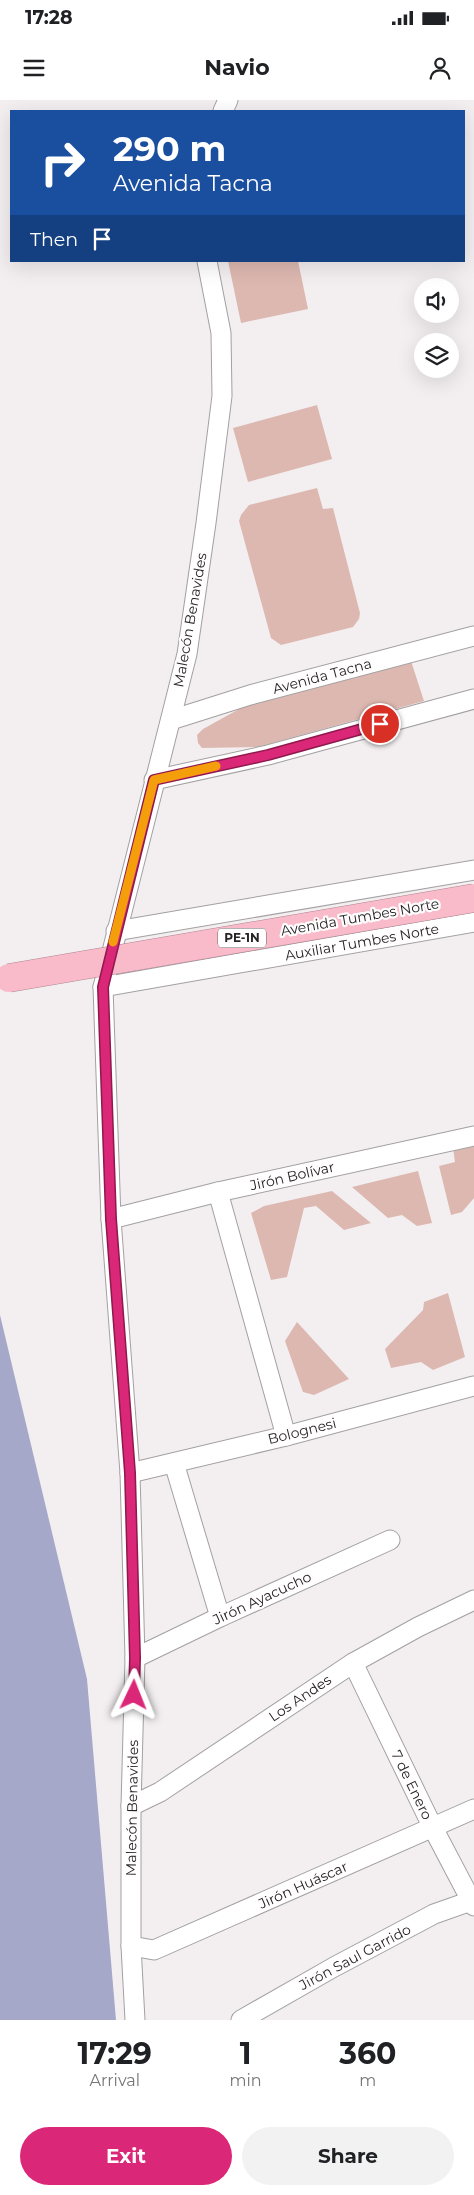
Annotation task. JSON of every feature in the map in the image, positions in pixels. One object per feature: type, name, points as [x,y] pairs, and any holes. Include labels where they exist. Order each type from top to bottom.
[{"type":"highway","name":"Avenida Tumbes Norte","points":[[9,978],[474,898]]},
{"type":"street","name":"Malecón Benavides","points":[[135,2020],[131,1946],[131,1806],[135,1658],[130,1473],[111,1219],[103,987],[187,654],[222,396],[221,333],[207,262]]},
{"type":"street","name":"Avenida Tacna","points":[[171,720],[250,695],[474,636]]},
{"type":"street","points":[[154,780],[268,755],[474,700]]},
{"type":"street","points":[[116,931],[474,870]]},
{"type":"street","name":"Auxiliar Tumbes Norte","points":[[103,987],[474,922]]},
{"type":"street","name":"Jirón Bolívar","points":[[111,1219],[218,1192],[474,1136]]},
{"type":"street","points":[[218,1192],[286,1436]]},
{"type":"street","name":"Bolognesi","points":[[130,1473],[286,1436],[474,1386]]},
{"type":"street","points":[[174,1463],[220,1617]]},
{"type":"street","name":"Jirón Ayacucho","points":[[135,1658],[220,1617],[390,1540]]},
{"type":"street","name":"Los Andes","points":[[131,1806],[160,1792],[353,1663],[418,1627],[474,1600]]},
{"type":"street","name":"7 de Enero","points":[[353,1663],[433,1828],[473,1902]]},
{"type":"street","name":"Jirón Huáscar","points":[[131,1946],[154,1950],[474,1809]]},
{"type":"street","name":"Jirón Saul Garrido","points":[[242,2020],[334,1966],[434,1914],[473,1902]]},
{"type":"shaded area","points":[[228,262],[298,262],[308,309],[241,323]]},
{"type":"shaded area","points":[[317,405],[332,459],[248,482],[233,428]]},
{"type":"shaded area","points":[[317,488],[323,509],[333,508],[360,613],[359,619],[353,627],[281,645],[271,638],[239,521],[249,505]]},
{"type":"shaded area","points":[[411,661],[424,701],[258,747],[202,748],[198,743],[197,735],[203,729],[250,703]]},
{"type":"shaded area","points":[[474,1143],[474,1198],[462,1212],[451,1215],[439,1166],[455,1162],[453,1148]]},
{"type":"shaded area","points":[[418,1171],[432,1223],[417,1226],[402,1215],[388,1218],[352,1187]]},
{"type":"shaded area","points":[[332,1191],[371,1223],[344,1230],[316,1206],[304,1208],[287,1277],[271,1280],[251,1213],[264,1206]]},
{"type":"shaded area","points":[[448,1293],[465,1357],[433,1370],[421,1362],[391,1368],[385,1349],[423,1310],[424,1302]]},
{"type":"shaded area","points":[[297,1322],[349,1379],[314,1395],[303,1392],[285,1341]]},
{"type":"water","points":[[0,1315],[87,1679],[116,2020],[0,2020]]},
{"type":"slow traffic","points":[[113,942],[154,780],[216,766]]},
{"type":"route","points":[[134,1695],[135,1658],[130,1473],[111,1219],[103,987],[154,780],[268,755],[380,724]]}]
